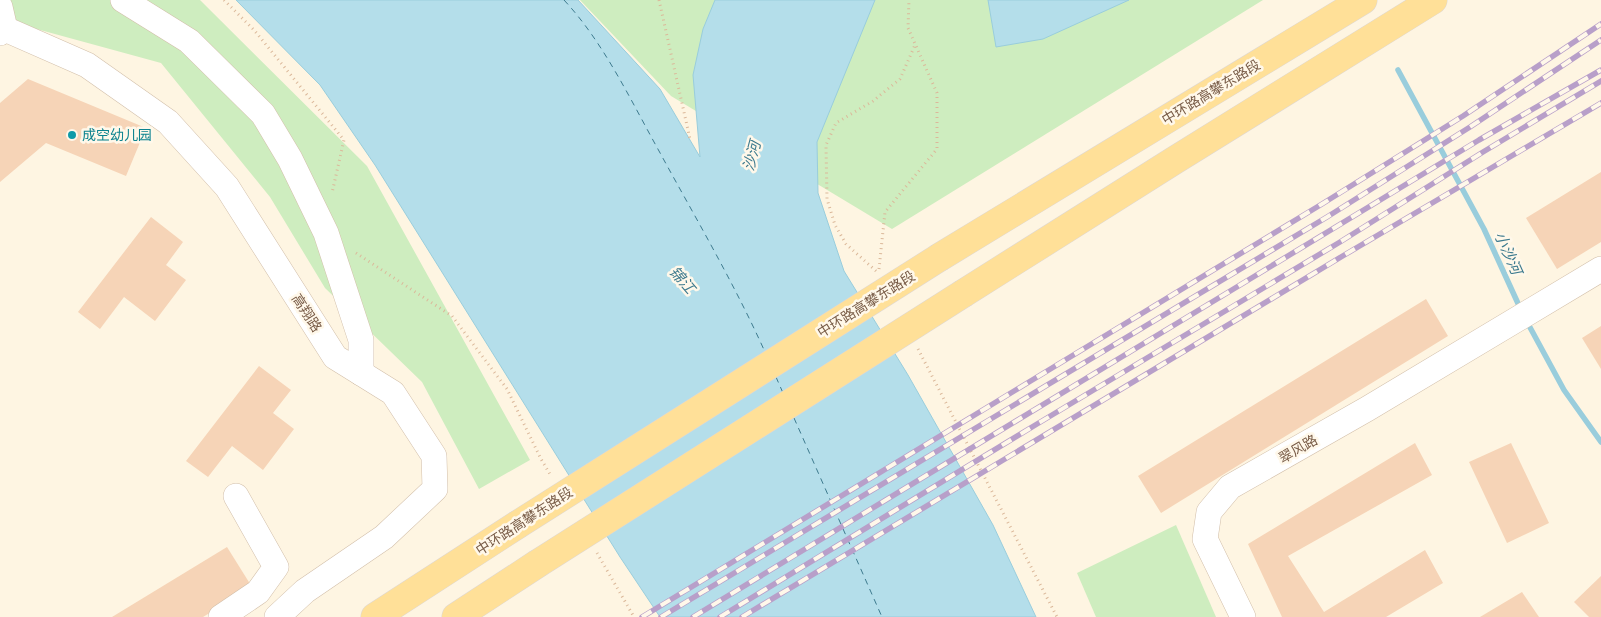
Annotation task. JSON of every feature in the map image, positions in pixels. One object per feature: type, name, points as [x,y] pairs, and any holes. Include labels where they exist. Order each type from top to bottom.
[{"type":"main road","name":"中环路高攀东路段","points":[[375,617],[940,257],[1363,0]]},
{"type":"main road","points":[[456,617],[964,293],[1433,0]]},
{"type":"street","points":[[123,0],[189,40],[263,114],[290,159],[326,233],[361,340],[361,373]]},
{"type":"street","name":"高翔路","points":[[2,23],[87,65],[168,122],[227,187],[335,357],[393,393],[434,456],[435,489],[384,537],[305,591],[277,617]]},
{"type":"street","name":"翠风路","points":[[1243,617],[1205,539],[1210,512],[1230,487],[1367,409],[1601,269]]},
{"type":"street","points":[[221,617],[258,592],[276,567],[236,496]]},
{"type":"path","points":[[224,0],[254,30],[344,140],[331,196]]},
{"type":"path","points":[[660,0],[690,140]]},
{"type":"path","points":[[878,273],[846,244],[835,225],[827,199],[826,145],[836,123],[873,101],[900,79],[916,45]]},
{"type":"path","points":[[326,233],[452,316],[507,390],[541,459],[556,484]]},
{"type":"path","points":[[595,550],[634,617]]},
{"type":"green space","points":[[0,0],[200,0],[367,166],[530,460],[479,489],[422,382],[325,288],[270,197],[161,63],[0,19]]},
{"type":"green space","points":[[580,0],[1263,0],[892,229],[671,96]]},
{"type":"green space","points":[[1176,525],[1216,617],[1096,617],[1077,573]]},
{"type":"water","points":[[236,0],[578,0],[660,89],[700,157],[693,75],[703,29],[715,0],[875,0],[817,142],[818,193],[844,271],[908,375],[993,525],[1036,617],[660,617],[620,557],[375,165],[320,85]]},
{"type":"water","points":[[988,0],[1129,0],[1043,39],[996,47]]},
{"type":"building","name":"成空幼儿园","points":[[28,79],[146,128],[126,176],[46,143],[0,182],[0,103]]},
{"type":"building","points":[[1601,172],[1601,242],[1557,269],[1526,218]]},
{"type":"building","points":[[151,217],[183,242],[166,265],[186,280],[155,321],[124,297],[100,329],[78,312]]},
{"type":"building","points":[[1426,299],[1448,336],[1161,513],[1138,476]]},
{"type":"building","points":[[1601,326],[1601,369],[1582,338]]},
{"type":"building","points":[[259,366],[291,390],[273,413],[294,429],[263,470],[232,446],[208,477],[186,461]]},
{"type":"building","points":[[1415,443],[1432,475],[1288,556],[1324,612],[1425,550],[1443,583],[1386,617],[1282,617],[1248,544]]},
{"type":"building","points":[[1511,443],[1549,523],[1507,543],[1469,462]]},
{"type":"building","points":[[227,547],[252,587],[203,617],[112,617]]},
{"type":"building","points":[[1601,576],[1601,617],[1589,617],[1574,602]]},
{"type":"building","points":[[1522,592],[1539,617],[1480,617]]},
{"type":"waterway","name":"小沙河","points":[[1398,70],[1484,229],[1521,310]]},
{"type":"waterway","name":"小沙河","points":[[1526,320],[1564,390],[1601,442]]},
{"type":"ferry route","points":[[564,0],[592,34],[616,72],[727,275],[765,352]]},
{"type":"ferry route","points":[[776,377],[783,393]]},
{"type":"ferry route","points":[[794,418],[882,617]]},
{"type":"railway","points":[[642,617],[1322,204],[1463,116],[1601,24]]},
{"type":"railway","points":[[661,617],[1327,217],[1470,127],[1601,40]]},
{"type":"railway","points":[[693,617],[1479,140],[1601,70]]},
{"type":"railway","points":[[720,617],[1340,242],[1483,152],[1601,81]]},
{"type":"railway","points":[[742,617],[1601,103]]},
{"type":"place","name":"成空幼儿园","points":[[72,135]]},
{"type":"water label","name":"沙河","points":[[752,156]]},
{"type":"water label","name":"锦江","points":[[682,280]]}]
